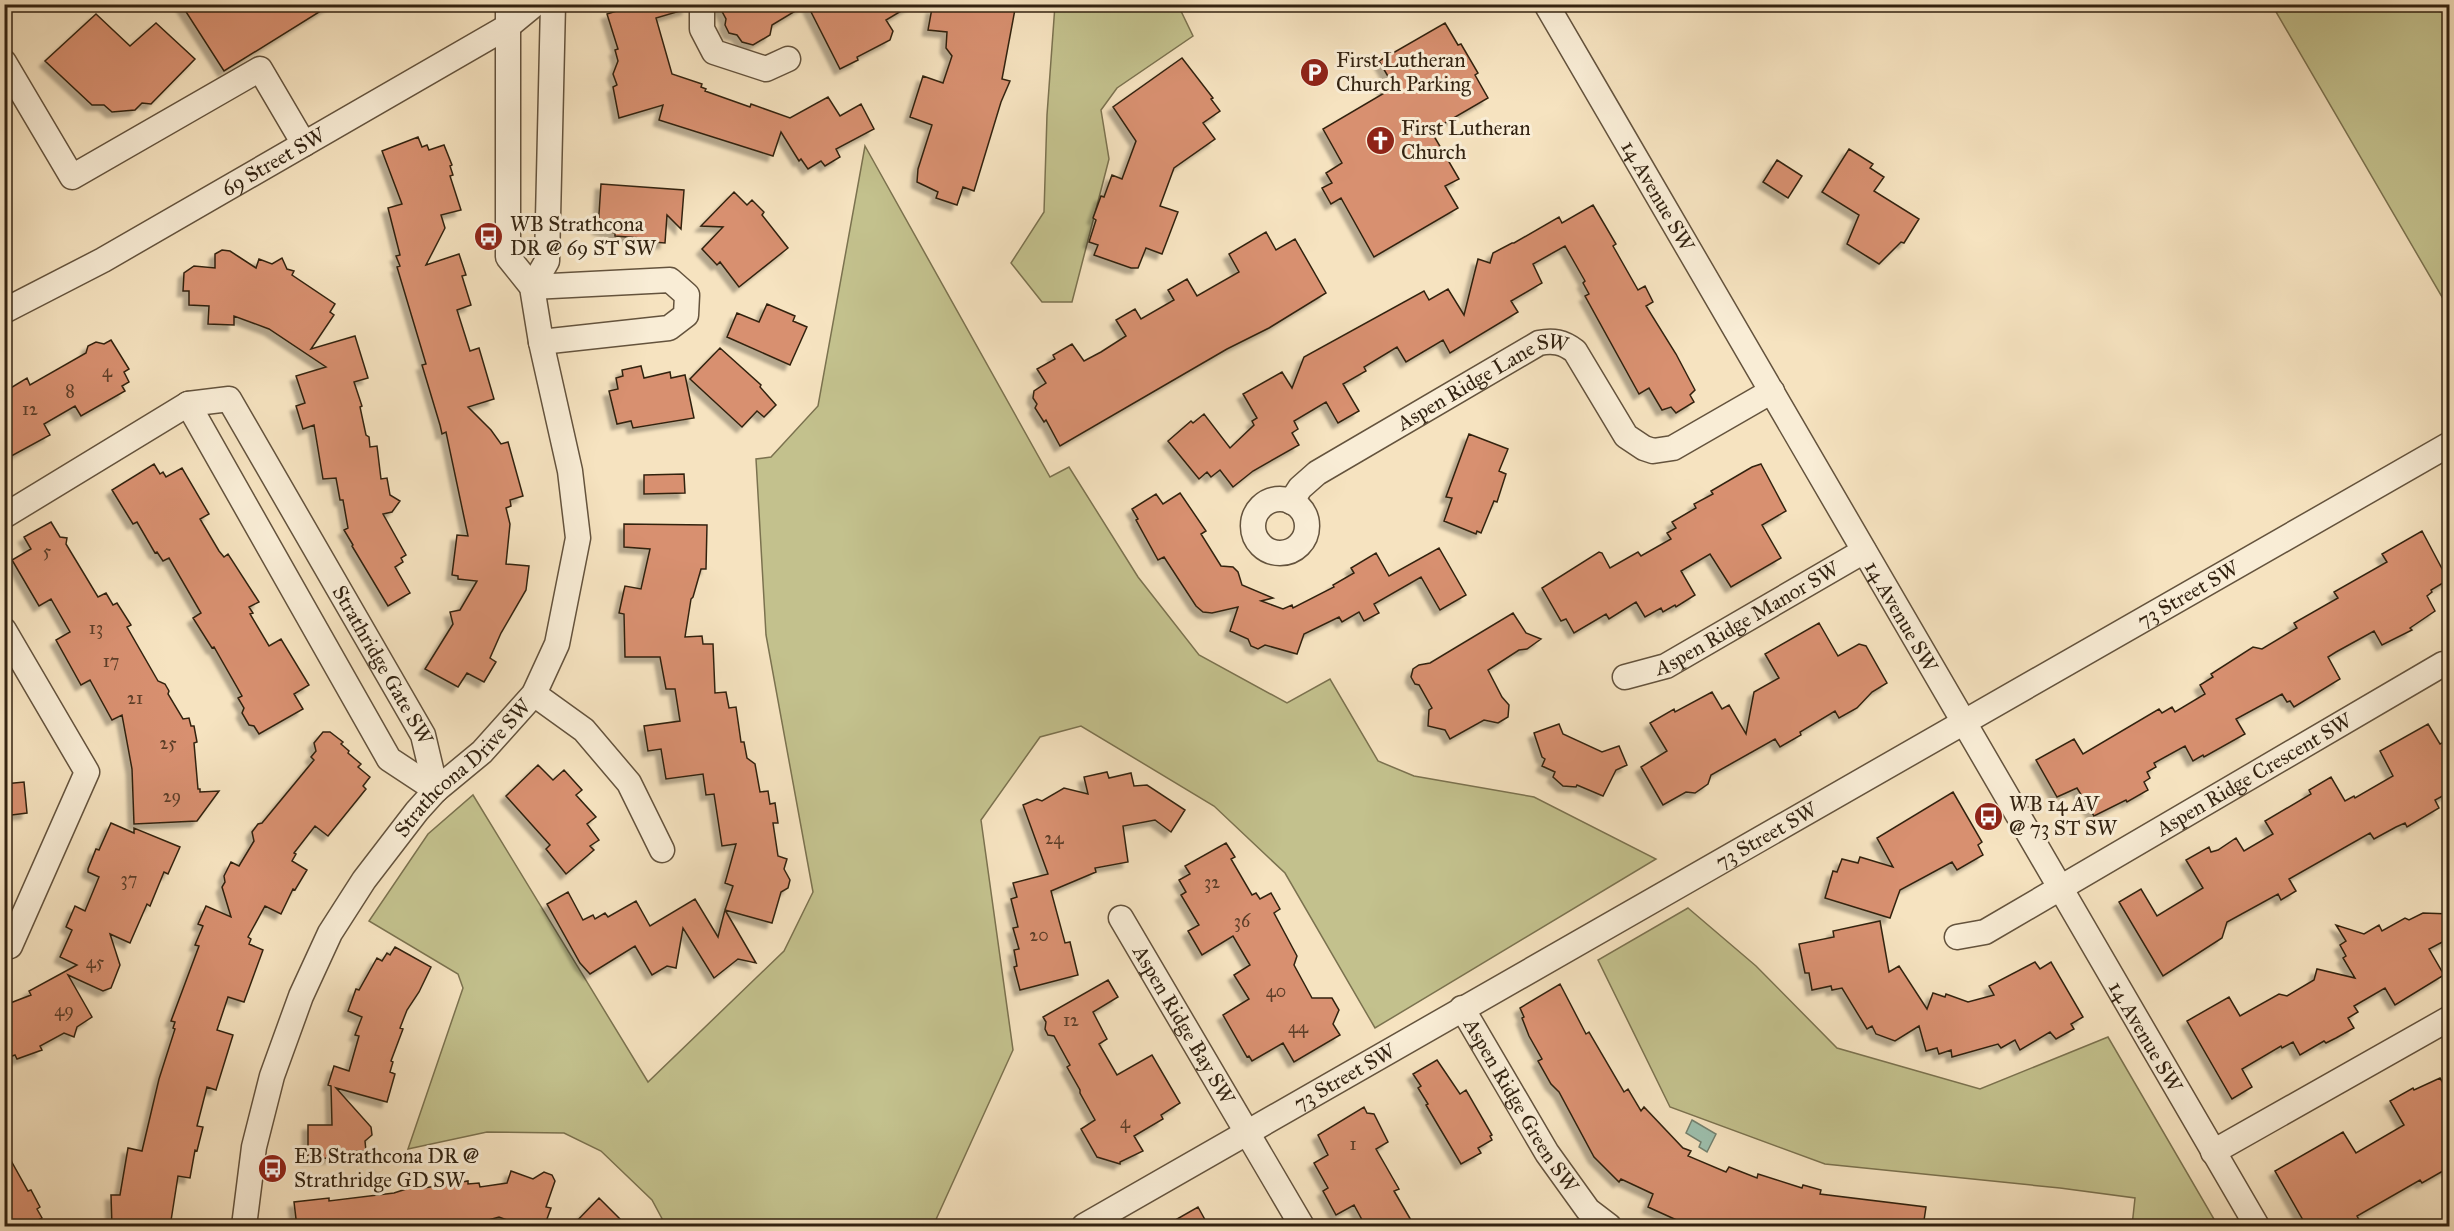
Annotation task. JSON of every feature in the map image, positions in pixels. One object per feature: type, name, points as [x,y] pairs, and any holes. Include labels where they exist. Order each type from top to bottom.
[{"type":"street","name":"69 Street SW","points":[[4,311],[103,260],[304,144],[508,16],[535,4]]},
{"type":"street","points":[[532,287],[547,261],[553,4]]},
{"type":"street","points":[[702,4],[702,29],[714,52],[766,69],[788,59]]},
{"type":"street","name":"14 Avenue SW","points":[[1546,4],[1772,391],[1961,723],[2257,1227]]},
{"type":"street","name":"Strathcona Drive SW","points":[[244,1227],[254,1147],[272,1076],[301,996],[330,933],[364,880],[417,811],[436,790],[482,752],[534,694],[557,644],[578,538],[570,471],[541,342],[532,287],[508,257],[508,16]]},
{"type":"street","points":[[4,62],[72,177],[260,69],[304,144]]},
{"type":"street","points":[[532,287],[670,280],[687,296],[686,315],[669,328],[541,342]]},
{"type":"street","name":"Aspen Ridge Lane SW","points":[[1292,502],[1300,488],[1317,473],[1539,343],[1556,341],[1575,351],[1582,359],[1626,436],[1653,451],[1672,448],[1772,391]]},
{"type":"street","name":"Strathridge Gate SW","points":[[229,399],[423,735],[436,790],[389,759],[188,404],[229,399]]},
{"type":"street","points":[[4,516],[188,404]]},
{"type":"street","name":"73 Street SW","points":[[1083,1227],[2450,444]]},
{"type":"street","name":"Aspen Ridge Manor SW","points":[[1625,677],[1666,666],[1864,551]]},
{"type":"street","points":[[4,630],[87,772],[10,946],[4,948]]},
{"type":"street","name":"Aspen Ridge Crescent SW","points":[[1957,936],[1985,932],[2443,664],[2450,665]]},
{"type":"street","points":[[534,694],[584,730],[629,783],[662,850]]},
{"type":"street","name":"Aspen Ridge Bay SW","points":[[1121,918],[1302,1227]]},
{"type":"street","name":"Aspen Ridge Green SW","points":[[1462,1008],[1547,1153],[1588,1210],[1609,1227]]},
{"type":"street","points":[[2213,1152],[2450,1018]]},
{"type":"shaded area","points":[[2393,4],[2449,13],[2449,309],[2272,5]]},
{"type":"shaded area","points":[[1055,5],[1178,5],[1193,36],[1117,88],[1101,110],[1109,159],[1072,302],[1042,302],[1011,263],[1044,212],[1047,115]]},
{"type":"shaded area","points":[[865,146],[1050,477],[1069,467],[1138,577],[1199,655],[1287,703],[1330,679],[1378,761],[1414,776],[1534,797],[1656,859],[1375,1028],[1285,873],[1214,806],[1081,726],[1040,737],[981,820],[1013,1050],[933,1226],[666,1226],[652,1200],[601,1151],[564,1133],[487,1132],[408,1149],[463,988],[458,974],[369,921],[428,834],[473,795],[648,1082],[784,951],[813,892],[766,635],[756,459],[771,457],[818,406]]},
{"type":"shaded area","points":[[1688,908],[1756,966],[1837,1048],[1980,1089],[2108,1037],[2218,1226],[2132,1226],[2135,1198],[1825,1164],[1670,1107],[1598,960]]},
{"type":"shaded area","points":[[1692,1120],[1716,1134],[1707,1152],[1699,1147],[1701,1142],[1686,1133]]},
{"type":"building","points":[[181,4],[332,4],[224,71]]},
{"type":"building","points":[[639,4],[687,4],[687,9],[656,18],[672,74],[702,84],[701,87],[706,89],[705,91],[790,118],[828,97],[840,116],[861,104],[874,129],[836,149],[840,157],[825,166],[821,161],[808,169],[801,159],[799,161],[781,132],[773,156],[659,120],[663,105],[619,118],[613,87],[617,85],[613,74],[618,61],[615,50],[618,49],[607,14]]},
{"type":"building","points":[[718,4],[807,4],[772,25],[770,35],[753,45],[742,42],[737,35],[729,33],[725,25],[726,19]]},
{"type":"building","points":[[807,4],[913,4],[886,20],[893,31],[890,40],[857,57],[858,60],[840,69]]},
{"type":"building","points":[[956,4],[1016,4],[1002,79],[1010,81],[1001,102],[974,191],[963,187],[957,205],[936,198],[938,192],[917,182],[918,169],[932,125],[910,117],[923,76],[943,83],[952,56],[946,48],[947,32],[928,30],[932,8],[955,11]]},
{"type":"building","points":[[96,14],[130,46],[156,23],[195,59],[151,104],[142,103],[135,110],[112,112],[104,105],[92,105],[45,61]]},
{"type":"building","name":"First Lutheran Church","points":[[1445,23],[1478,73],[1475,75],[1488,98],[1431,131],[1459,179],[1445,186],[1458,208],[1374,257],[1341,198],[1331,204],[1322,188],[1332,183],[1326,173],[1342,163],[1323,129],[1386,92],[1380,83],[1389,78],[1379,61]]},
{"type":"building","points":[[1182,58],[1213,98],[1211,99],[1220,111],[1203,123],[1215,139],[1174,168],[1160,206],[1178,212],[1162,254],[1146,248],[1138,268],[1131,268],[1094,255],[1098,245],[1089,242],[1096,220],[1093,218],[1101,196],[1104,197],[1112,175],[1122,179],[1136,141],[1113,107]]},
{"type":"building","points":[[418,137],[422,147],[427,145],[429,150],[444,145],[452,165],[450,166],[453,175],[450,176],[461,210],[441,215],[445,228],[426,265],[459,254],[466,275],[462,276],[471,305],[457,310],[470,351],[479,348],[494,399],[468,407],[491,430],[501,444],[508,442],[523,496],[510,500],[511,506],[506,508],[510,524],[506,564],[529,566],[526,590],[501,633],[490,658],[496,662],[484,682],[467,673],[458,687],[425,669],[453,624],[450,612],[460,610],[477,581],[458,579],[458,576],[452,575],[457,535],[468,536],[446,432],[442,434],[422,365],[426,364],[397,267],[400,266],[396,256],[400,255],[388,208],[402,204],[382,151]]},
{"type":"building","points":[[1849,149],[1873,164],[1870,168],[1884,177],[1874,191],[1919,219],[1904,243],[1901,242],[1879,264],[1847,244],[1859,215],[1822,192]]},
{"type":"building","points":[[1777,160],[1802,176],[1788,198],[1763,182]]},
{"type":"building","points":[[601,184],[684,190],[681,229],[667,215],[665,243],[615,236],[615,233],[598,229]]},
{"type":"building","points":[[734,192],[747,205],[752,200],[764,212],[762,215],[788,248],[739,287],[720,262],[717,265],[702,249],[723,227],[701,226]]},
{"type":"building","points":[[1593,205],[1616,244],[1613,246],[1638,290],[1645,286],[1653,302],[1646,306],[1695,390],[1690,395],[1694,402],[1676,413],[1671,407],[1662,410],[1649,388],[1639,394],[1585,296],[1589,294],[1583,283],[1585,281],[1565,246],[1533,264],[1542,283],[1511,301],[1518,312],[1450,353],[1443,340],[1406,362],[1397,347],[1364,367],[1366,371],[1343,384],[1359,411],[1338,423],[1326,402],[1294,421],[1298,429],[1292,433],[1299,445],[1253,471],[1233,487],[1220,470],[1211,477],[1207,472],[1199,479],[1168,441],[1191,421],[1193,423],[1204,414],[1230,448],[1254,425],[1252,421],[1257,418],[1243,394],[1282,372],[1292,388],[1304,357],[1424,291],[1429,300],[1448,289],[1464,315],[1478,259],[1490,263],[1493,253],[1559,217],[1562,223]]},
{"type":"building","points":[[1266,232],[1276,250],[1295,239],[1326,293],[1269,328],[1227,349],[1060,446],[1046,420],[1044,422],[1035,408],[1037,404],[1033,398],[1034,391],[1046,383],[1037,369],[1055,359],[1053,355],[1072,344],[1084,361],[1101,352],[1126,336],[1116,320],[1135,309],[1141,319],[1174,300],[1168,290],[1187,279],[1197,296],[1239,272],[1229,254]]},
{"type":"building","points":[[222,250],[230,251],[256,268],[259,259],[272,264],[282,258],[287,269],[294,271],[292,275],[335,304],[330,312],[334,315],[311,349],[355,336],[368,378],[354,382],[362,406],[360,407],[366,435],[369,437],[370,447],[377,446],[381,479],[387,478],[390,495],[400,501],[392,512],[383,514],[406,555],[401,558],[403,562],[395,567],[410,593],[388,606],[344,530],[348,528],[336,478],[323,479],[314,425],[303,429],[296,406],[305,403],[296,376],[326,367],[269,329],[234,316],[234,325],[208,324],[209,306],[189,305],[189,291],[183,291],[184,273],[194,266],[215,268],[215,254]]},
{"type":"building","points":[[767,304],[795,316],[793,321],[807,327],[790,365],[727,337],[737,313],[759,322]]},
{"type":"building","points":[[111,340],[129,369],[124,372],[129,382],[122,386],[125,391],[81,416],[75,406],[44,424],[50,435],[4,460],[4,392],[27,378],[30,385],[86,353],[88,346],[96,342],[104,344]]},
{"type":"building","points":[[720,348],[761,385],[760,387],[776,405],[764,417],[757,411],[742,427],[690,379]]},
{"type":"building","points":[[641,366],[644,378],[670,372],[671,378],[685,375],[694,418],[633,428],[631,421],[617,424],[609,391],[618,389],[616,378],[623,376],[622,370]]},
{"type":"building","points":[[1469,434],[1508,449],[1499,471],[1506,474],[1497,502],[1494,501],[1481,533],[1477,531],[1476,534],[1444,521],[1452,498],[1446,497]]},
{"type":"building","points":[[154,464],[160,474],[163,472],[166,477],[182,468],[209,514],[200,519],[219,551],[224,557],[228,554],[259,602],[249,607],[253,613],[250,614],[269,646],[281,639],[309,685],[294,694],[303,709],[259,734],[254,726],[249,725],[242,713],[244,708],[238,698],[242,696],[214,647],[212,648],[193,618],[201,613],[169,558],[163,561],[157,552],[155,553],[137,522],[133,524],[112,490]]},
{"type":"building","points":[[1761,464],[1786,511],[1762,525],[1781,558],[1731,587],[1710,554],[1681,571],[1695,595],[1676,607],[1675,605],[1663,612],[1661,608],[1645,617],[1636,602],[1609,619],[1606,614],[1574,633],[1566,619],[1561,621],[1542,588],[1599,552],[1602,553],[1610,568],[1638,552],[1641,556],[1671,539],[1667,533],[1676,528],[1672,522],[1696,508],[1694,504],[1713,494],[1711,491]]},
{"type":"building","points":[[684,474],[685,493],[644,494],[644,475]]},
{"type":"building","points":[[1180,493],[1206,531],[1201,534],[1221,566],[1233,567],[1238,572],[1242,585],[1273,598],[1261,601],[1283,609],[1292,605],[1293,608],[1334,587],[1333,585],[1354,573],[1351,568],[1376,553],[1389,576],[1439,548],[1466,595],[1440,610],[1421,577],[1374,604],[1379,613],[1364,621],[1359,612],[1342,622],[1339,617],[1304,634],[1297,654],[1265,645],[1258,649],[1251,646],[1248,639],[1230,631],[1238,607],[1212,613],[1203,612],[1196,606],[1164,557],[1158,560],[1136,520],[1138,519],[1132,509],[1156,494],[1163,504]]},
{"type":"building","points":[[51,522],[60,537],[67,538],[66,544],[98,597],[106,593],[113,605],[117,603],[131,625],[127,627],[158,681],[165,684],[169,691],[168,694],[183,719],[189,718],[191,726],[194,726],[197,742],[194,743],[198,789],[200,792],[219,791],[197,821],[134,824],[132,769],[122,715],[112,720],[90,680],[81,685],[56,640],[70,632],[51,599],[39,606],[12,560],[31,549],[24,537]]},
{"type":"building","points":[[624,524],[707,525],[706,569],[701,569],[691,599],[685,637],[702,636],[703,644],[713,644],[715,693],[726,692],[729,708],[736,707],[741,742],[744,742],[747,758],[755,764],[760,792],[768,791],[770,804],[775,803],[778,823],[773,823],[778,856],[787,859],[784,869],[790,880],[788,888],[781,892],[772,923],[725,910],[733,886],[725,883],[736,844],[722,846],[714,794],[706,795],[703,774],[666,779],[661,749],[648,751],[644,726],[680,721],[675,689],[666,689],[660,657],[625,657],[624,614],[619,613],[624,590],[625,586],[641,589],[650,549],[624,547]]},
{"type":"building","points":[[2422,531],[2448,580],[2431,590],[2432,592],[2427,596],[2435,611],[2410,628],[2412,630],[2382,645],[2374,631],[2336,652],[2328,657],[2340,679],[2294,707],[2282,694],[2236,719],[2245,734],[2204,757],[2203,755],[2193,761],[2185,746],[2154,763],[2156,767],[2147,772],[2150,778],[2144,782],[2148,790],[2127,802],[2126,800],[2094,816],[2077,788],[2057,797],[2036,760],[2074,739],[2083,754],[2159,709],[2162,713],[2172,707],[2175,712],[2205,694],[2200,685],[2213,677],[2211,674],[2253,647],[2262,649],[2297,628],[2294,623],[2338,598],[2334,592],[2387,562],[2382,554]]},
{"type":"building","points":[[1513,613],[1526,633],[1541,639],[1488,670],[1502,697],[1509,705],[1508,717],[1498,723],[1484,720],[1450,739],[1445,730],[1428,726],[1429,710],[1432,708],[1419,685],[1415,684],[1411,677],[1413,669],[1430,663]]},
{"type":"building","points":[[1819,623],[1838,656],[1859,644],[1866,646],[1887,683],[1872,692],[1857,708],[1839,718],[1835,711],[1780,747],[1775,739],[1711,775],[1708,784],[1695,793],[1686,792],[1663,805],[1641,767],[1667,751],[1650,723],[1712,692],[1722,709],[1729,705],[1746,734],[1754,692],[1779,678],[1765,654]]},
{"type":"building","points":[[1559,724],[1563,734],[1602,752],[1619,746],[1627,765],[1616,770],[1603,796],[1577,785],[1576,787],[1563,786],[1553,777],[1555,772],[1542,766],[1545,759],[1542,757],[1534,733]]},
{"type":"building","points":[[2428,724],[2440,744],[2450,739],[2450,792],[2435,800],[2439,808],[2407,827],[2405,823],[2374,839],[2370,833],[2289,879],[2296,891],[2281,900],[2278,894],[2227,922],[2222,938],[2163,976],[2119,902],[2141,889],[2157,916],[2203,888],[2186,860],[2209,847],[2211,852],[2218,850],[2236,838],[2244,851],[2273,834],[2265,821],[2311,794],[2309,790],[2331,777],[2345,801],[2354,796],[2355,798],[2393,776],[2380,751]]},
{"type":"building","points":[[323,732],[330,732],[343,742],[341,744],[349,751],[348,753],[361,764],[358,767],[370,777],[363,786],[366,789],[328,836],[315,826],[294,853],[296,854],[292,861],[307,870],[295,890],[293,889],[281,914],[265,906],[248,937],[251,939],[249,944],[263,950],[244,1002],[228,997],[217,1030],[233,1035],[216,1090],[207,1087],[197,1126],[203,1127],[197,1151],[195,1150],[190,1178],[178,1176],[170,1227],[112,1227],[111,1195],[120,1195],[128,1148],[142,1151],[159,1079],[175,1029],[173,1028],[175,1022],[171,1021],[199,946],[195,945],[203,926],[198,924],[206,906],[231,917],[222,887],[225,882],[224,876],[231,862],[239,866],[254,841],[252,832],[314,760],[311,757],[316,751],[314,743]]},
{"type":"building","points":[[538,765],[553,780],[564,770],[582,790],[576,795],[596,817],[587,824],[599,840],[590,846],[594,850],[566,874],[546,849],[550,845],[506,796]]},
{"type":"building","points":[[1107,772],[1109,778],[1131,773],[1134,786],[1147,785],[1185,810],[1171,832],[1155,820],[1123,826],[1128,862],[1095,868],[1096,872],[1051,891],[1065,943],[1070,942],[1078,975],[1020,990],[1014,967],[1017,966],[1014,950],[1019,949],[1013,928],[1018,927],[1011,899],[1017,897],[1013,883],[1048,874],[1023,805],[1037,799],[1042,801],[1064,788],[1088,794],[1084,777]]},
{"type":"building","points":[[24,782],[27,813],[4,816],[4,784]]},
{"type":"building","points":[[1953,792],[1982,842],[1978,845],[1983,855],[1957,870],[1952,862],[1900,890],[1890,918],[1825,898],[1833,871],[1837,872],[1842,859],[1858,863],[1860,857],[1893,867],[1877,838]]},
{"type":"building","points":[[111,823],[134,833],[134,828],[180,847],[168,874],[164,872],[150,906],[147,904],[130,943],[110,934],[120,965],[111,988],[103,991],[68,975],[92,1017],[77,1027],[74,1037],[64,1033],[40,1046],[42,1050],[17,1059],[15,1055],[4,1059],[4,1024],[11,1022],[5,1005],[31,995],[29,991],[77,965],[60,957],[72,930],[66,927],[75,906],[85,911],[99,877],[88,872],[88,869]]},
{"type":"building","points":[[1226,843],[1235,857],[1231,859],[1252,895],[1256,893],[1260,899],[1271,893],[1280,909],[1274,913],[1297,956],[1294,965],[1312,998],[1332,998],[1339,1010],[1333,1024],[1340,1035],[1294,1062],[1283,1043],[1252,1061],[1249,1056],[1247,1057],[1223,1015],[1249,999],[1234,975],[1250,965],[1233,936],[1202,955],[1188,931],[1199,925],[1181,895],[1186,892],[1179,880],[1190,874],[1185,866]]},
{"type":"building","points":[[568,892],[583,920],[593,915],[595,919],[605,913],[608,917],[636,901],[650,926],[695,899],[718,937],[725,910],[756,963],[738,959],[714,978],[683,928],[676,968],[667,966],[652,975],[635,946],[590,974],[580,963],[547,904]]},
{"type":"building","points":[[2423,913],[2450,914],[2450,938],[2429,949],[2444,975],[2395,1005],[2385,988],[2354,1006],[2358,1012],[2348,1018],[2354,1028],[2300,1055],[2293,1042],[2282,1048],[2281,1046],[2242,1069],[2252,1087],[2232,1099],[2187,1021],[2229,997],[2240,1016],[2279,994],[2287,996],[2314,980],[2317,969],[2355,978],[2343,958],[2346,956],[2340,945],[2346,941],[2336,925],[2364,934],[2379,925],[2382,931],[2405,918],[2409,920]]},
{"type":"building","points":[[1880,921],[1889,972],[1899,966],[1927,1009],[1933,993],[1945,997],[1946,994],[1968,1002],[1994,995],[1989,986],[2035,962],[2040,969],[2051,962],[2083,1017],[2071,1024],[2074,1029],[2056,1039],[2050,1032],[2020,1050],[2015,1040],[2001,1048],[1998,1044],[1952,1057],[1951,1050],[1939,1054],[1937,1048],[1926,1051],[1919,1026],[1895,1041],[1876,1034],[1872,1026],[1867,1029],[1842,988],[1832,990],[1831,986],[1812,990],[1809,973],[1805,973],[1799,944],[1834,937],[1833,931]]},
{"type":"building","points":[[395,947],[431,967],[407,1010],[400,1028],[403,1029],[391,1061],[393,1062],[390,1072],[395,1074],[387,1102],[336,1088],[371,1127],[372,1135],[365,1141],[366,1151],[332,1152],[331,1158],[308,1159],[308,1125],[332,1125],[331,1086],[328,1085],[334,1066],[349,1071],[359,1036],[355,1035],[362,1017],[348,1011],[356,989],[359,990],[377,958],[382,961]]},
{"type":"building","points":[[1108,980],[1118,997],[1093,1012],[1107,1039],[1099,1044],[1117,1075],[1152,1055],[1180,1103],[1161,1115],[1163,1119],[1134,1136],[1143,1151],[1120,1164],[1097,1157],[1081,1129],[1095,1120],[1067,1067],[1070,1065],[1054,1036],[1048,1035],[1043,1017]]},
{"type":"building","points":[[1560,984],[1586,1034],[1589,1032],[1624,1092],[1628,1089],[1641,1111],[1644,1107],[1683,1148],[1691,1151],[1688,1156],[1726,1172],[1729,1167],[1757,1178],[1758,1174],[1802,1188],[1803,1185],[1821,1190],[1820,1194],[1926,1207],[1923,1227],[1692,1227],[1648,1207],[1653,1194],[1621,1179],[1619,1182],[1594,1157],[1559,1092],[1551,1084],[1538,1061],[1542,1059],[1529,1036],[1520,1008]]},
{"type":"building","points":[[1437,1060],[1460,1094],[1466,1090],[1492,1135],[1490,1136],[1492,1140],[1478,1148],[1481,1153],[1461,1164],[1426,1105],[1428,1104],[1418,1088],[1421,1086],[1413,1074]]},
{"type":"building","points":[[2440,1078],[2450,1095],[2450,1167],[2422,1183],[2420,1180],[2357,1216],[2363,1227],[2307,1227],[2275,1171],[2343,1132],[2356,1153],[2404,1125],[2390,1101],[2413,1088],[2414,1090]]},
{"type":"building","points":[[1364,1107],[1367,1113],[1374,1114],[1388,1142],[1376,1149],[1399,1189],[1394,1191],[1415,1227],[1366,1227],[1354,1205],[1336,1215],[1323,1191],[1328,1188],[1314,1163],[1328,1155],[1318,1135]]},
{"type":"building","points":[[4,1148],[28,1191],[31,1190],[40,1207],[37,1209],[42,1218],[26,1227],[4,1227]]},
{"type":"building","points":[[511,1171],[533,1179],[544,1172],[552,1175],[555,1181],[546,1207],[551,1208],[544,1227],[526,1227],[499,1217],[463,1227],[297,1227],[294,1202],[329,1198],[329,1201],[394,1193],[406,1189],[413,1179],[424,1188],[468,1181],[468,1184],[479,1183],[480,1187],[507,1183]]},
{"type":"building","points":[[599,1198],[628,1227],[571,1227]]},
{"type":"building","points":[[1198,1207],[1209,1227],[1163,1227]]},
{"type":"place","name":"First Lutheran Church Parking","points":[[1315,72]]},
{"type":"place","name":"First Lutheran Church","points":[[1380,140]]},
{"type":"place","name":"WB Strathcona DR @ 69 ST SW","points":[[489,236]]},
{"type":"place","name":"WB 14 AV @ 73 ST SW","points":[[1988,816]]},
{"type":"place","name":"EB Strathcona DR @ Strathridge GD SW","points":[[273,1168]]}]
